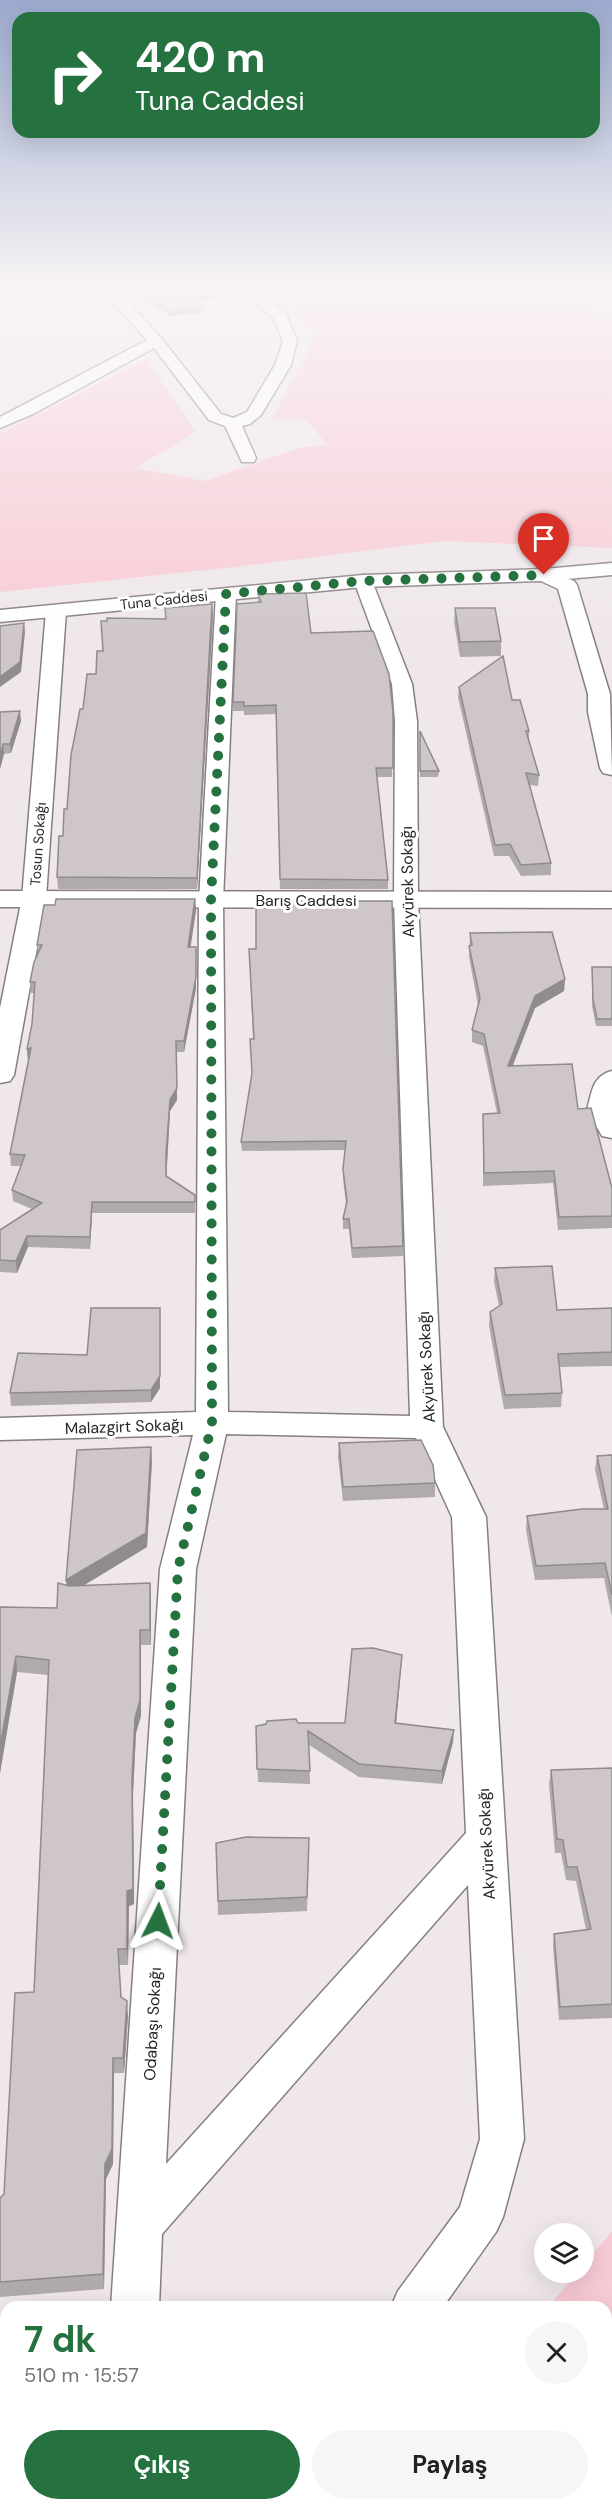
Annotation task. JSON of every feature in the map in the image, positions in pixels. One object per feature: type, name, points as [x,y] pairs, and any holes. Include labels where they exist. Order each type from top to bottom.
[{"type":"street","points":[[0,423],[41,403]]},
{"type":"street","points":[[204,403],[215,417],[232,423],[244,421],[253,415],[260,403]]},
{"type":"street","points":[[232,423],[248,458]]},
{"type":"street","points":[[544,575],[612,569]]},
{"type":"street","points":[[544,575],[567,585],[606,712],[612,768]]},
{"type":"street","name":"Tuna Caddesi","points":[[0,616],[363,581],[544,575]]},
{"type":"street","name":"Akyürek Sokağı","points":[[363,581],[402,684],[406,721],[406,900],[427,1427],[470,1517],[502,2139],[480,2217],[419,2301]]},
{"type":"street","name":"Odabaşı Sokağı","points":[[135,2301],[178,1569],[212,1423],[211,900],[226,594]]},
{"type":"street","name":"Tosun Sokağı","points":[[0,1075],[34,898],[56,611]]},
{"type":"street","name":"Barış Caddesi","points":[[0,899],[612,900]]},
{"type":"street","points":[[612,1079],[608,1082],[601,1110],[612,1130]]},
{"type":"street","name":"Malazgirt Sokağı","points":[[0,1429],[212,1423],[427,1427]]},
{"type":"street","points":[[140,2226],[486,1838]]},
{"type":"shaded area","points":[[60,403],[177,403],[196,432],[135,468],[204,481],[299,448],[327,445],[306,419],[272,419],[280,403],[612,403],[612,548],[444,541],[234,567],[0,592],[0,434]]},
{"type":"shaded area","points":[[612,2231],[612,2301],[553,2301],[568,2283],[594,2283],[594,2253]]},
{"type":"building","points":[[306,593],[311,633],[373,631],[389,674],[393,712],[393,768],[376,768],[388,880],[280,879],[276,705],[244,706],[244,702],[233,702],[237,604],[261,602],[258,594]]},
{"type":"building","points":[[212,604],[197,878],[57,877],[59,836],[63,836],[71,755],[80,709],[83,709],[87,674],[96,674],[97,651],[103,651],[101,621],[107,621],[107,618],[166,619],[165,608]]},
{"type":"building","points":[[455,608],[495,608],[501,641],[460,642]]},
{"type":"building","points":[[24,623],[20,662],[0,677],[0,626]]},
{"type":"building","points":[[503,656],[512,700],[520,700],[529,731],[526,731],[539,775],[526,773],[551,863],[521,865],[510,844],[495,845],[459,687]]},
{"type":"building","points":[[20,711],[10,744],[3,744],[0,756],[0,712]]},
{"type":"building","points":[[420,731],[439,771],[420,771]]},
{"type":"building","points":[[56,899],[195,899],[188,947],[196,947],[196,977],[184,1041],[176,1041],[177,1088],[170,1100],[166,1176],[195,1195],[195,1202],[92,1202],[90,1237],[27,1236],[16,1261],[0,1260],[0,1230],[42,1203],[12,1190],[25,1155],[10,1154],[31,1048],[27,1049],[32,1024],[35,982],[30,982],[34,962],[42,945],[37,945],[44,905],[55,905]]},
{"type":"building","points":[[281,901],[392,901],[403,1246],[352,1248],[349,1219],[343,1219],[347,1201],[343,1169],[346,1141],[241,1142],[252,1073],[250,1039],[254,1039],[249,949],[256,949],[256,908],[281,908]]},
{"type":"building","points":[[552,932],[565,979],[535,996],[508,1066],[572,1064],[578,1109],[591,1108],[612,1188],[612,1216],[559,1217],[554,1171],[484,1173],[483,1114],[500,1113],[484,1034],[472,1030],[480,998],[469,946],[472,945],[470,933]]},
{"type":"building","points":[[592,967],[612,967],[612,1019],[597,1019],[593,999]]},
{"type":"building","points":[[552,1266],[557,1310],[612,1308],[612,1352],[558,1354],[562,1393],[505,1395],[490,1312],[502,1304],[495,1268]]},
{"type":"building","points":[[91,1308],[160,1308],[160,1376],[151,1390],[10,1393],[18,1353],[87,1355]]},
{"type":"building","points":[[421,1440],[433,1465],[435,1483],[343,1487],[339,1443]]},
{"type":"building","points":[[151,1447],[146,1533],[66,1580],[77,1450]]},
{"type":"building","points":[[612,1455],[612,1595],[605,1563],[536,1566],[527,1516],[582,1509],[608,1509],[597,1456]]},
{"type":"building","points":[[58,1583],[69,1586],[150,1583],[150,1630],[140,1630],[140,1700],[135,1718],[132,1779],[133,1889],[127,1891],[127,1949],[118,1949],[121,1997],[127,2001],[123,2058],[113,2058],[112,2149],[105,2164],[103,2274],[0,2282],[0,2198],[4,2194],[15,1993],[34,1992],[49,1660],[16,1656],[0,1747],[0,1607],[57,1608]]},
{"type":"building","points":[[373,1648],[402,1655],[395,1723],[454,1730],[442,1771],[359,1764],[308,1731],[310,1771],[257,1769],[256,1726],[266,1724],[267,1721],[296,1719],[298,1723],[345,1723],[352,1649]]},
{"type":"building","points":[[612,1768],[612,2004],[560,2007],[554,1934],[591,1929],[577,1867],[567,1867],[563,1840],[557,1839],[551,1770]]},
{"type":"building","points":[[246,1837],[309,1838],[307,1897],[218,1901],[216,1843]]},
{"type":"route","points":[[158,1921],[178,1569],[212,1423],[211,900],[221,657],[226,594],[363,581],[544,575]]}]
